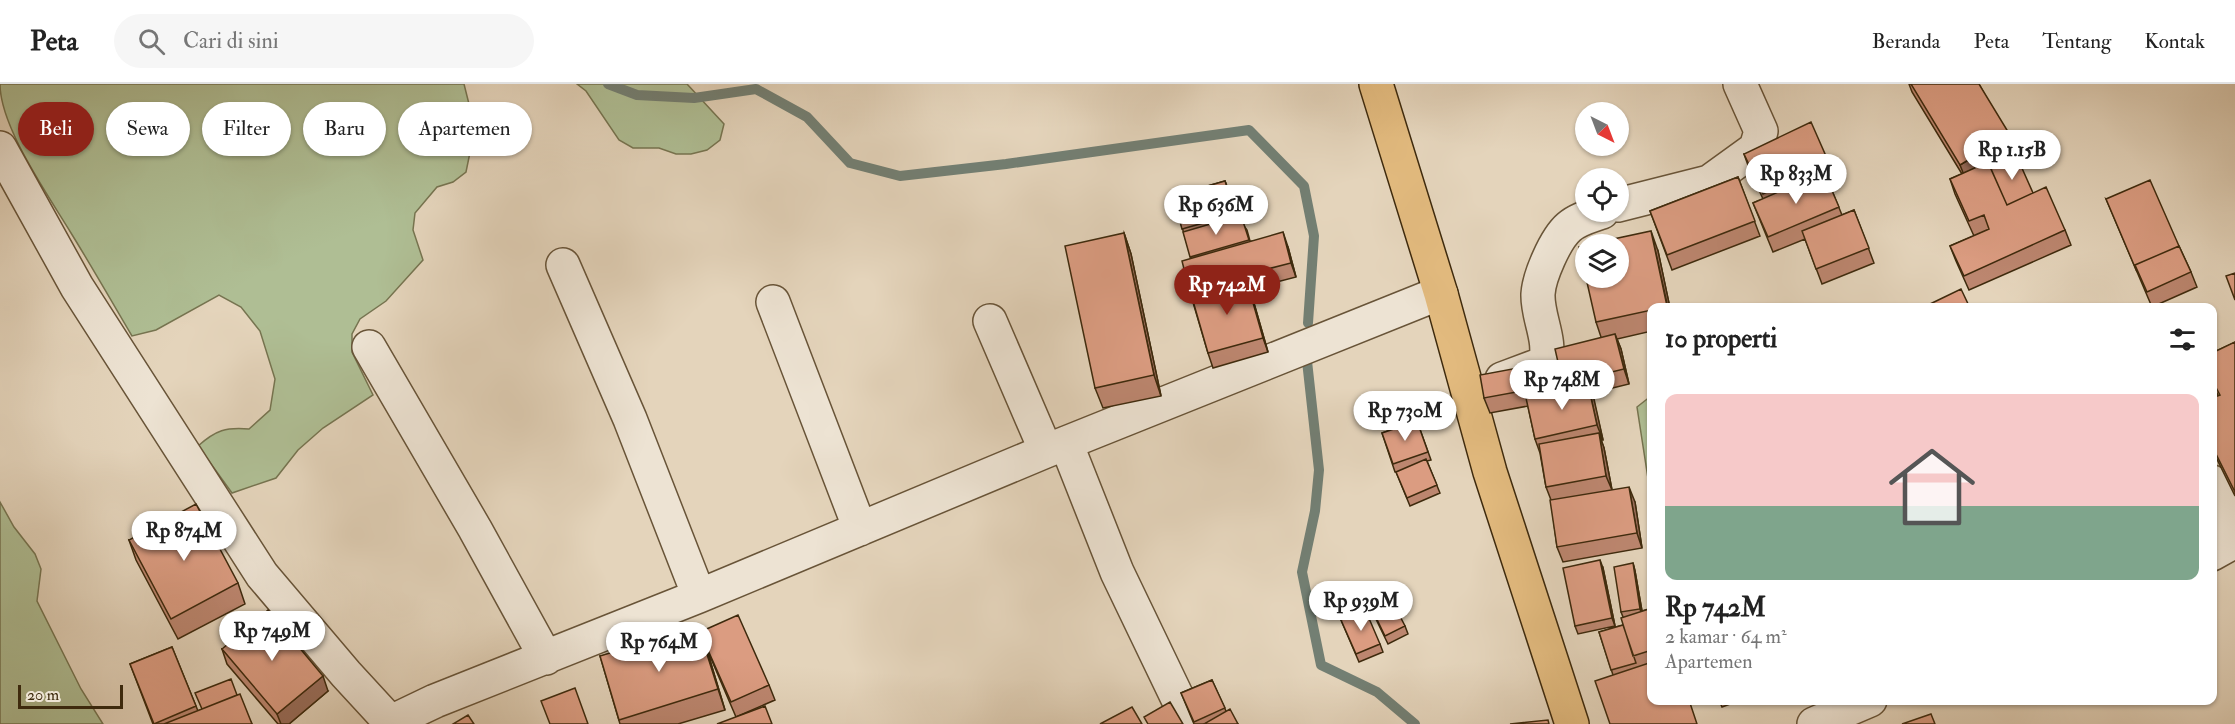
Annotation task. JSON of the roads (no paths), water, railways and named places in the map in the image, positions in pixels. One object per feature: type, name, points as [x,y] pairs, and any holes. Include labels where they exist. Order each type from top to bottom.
[{"type":"main road","points":[[1376,84],[1441,294],[1494,482],[1572,724]]},
{"type":"street","points":[[1629,202],[1709,182],[1756,148],[1761,131],[1740,84]]},
{"type":"street","points":[[0,148],[11,194],[77,286],[262,575],[390,723],[435,701],[699,596],[1056,447],[1441,294]]},
{"type":"street","points":[[1469,390],[1545,363],[1548,353],[1538,294],[1548,262],[1562,235],[1569,227],[1580,222]]},
{"type":"street","points":[[563,265],[630,419],[699,596]]},
{"type":"street","points":[[773,302],[860,529]]},
{"type":"street","points":[[990,321],[1056,447],[1190,724]]},
{"type":"street","points":[[369,347],[475,529],[546,658]]},
{"type":"street","points":[[2217,494],[2235,537]]},
{"type":"street","points":[[2217,551],[2235,542]]},
{"type":"street","points":[[1814,724],[1858,705]]},
{"type":"waterway","points":[[608,84],[637,95],[694,98],[756,89],[807,117],[850,163],[900,176],[1006,164],[1249,130],[1304,186],[1314,236],[1308,323]]},
{"type":"waterway","points":[[1306,352],[1319,470],[1315,511],[1302,572],[1321,665],[1377,692],[1415,724]]}]
